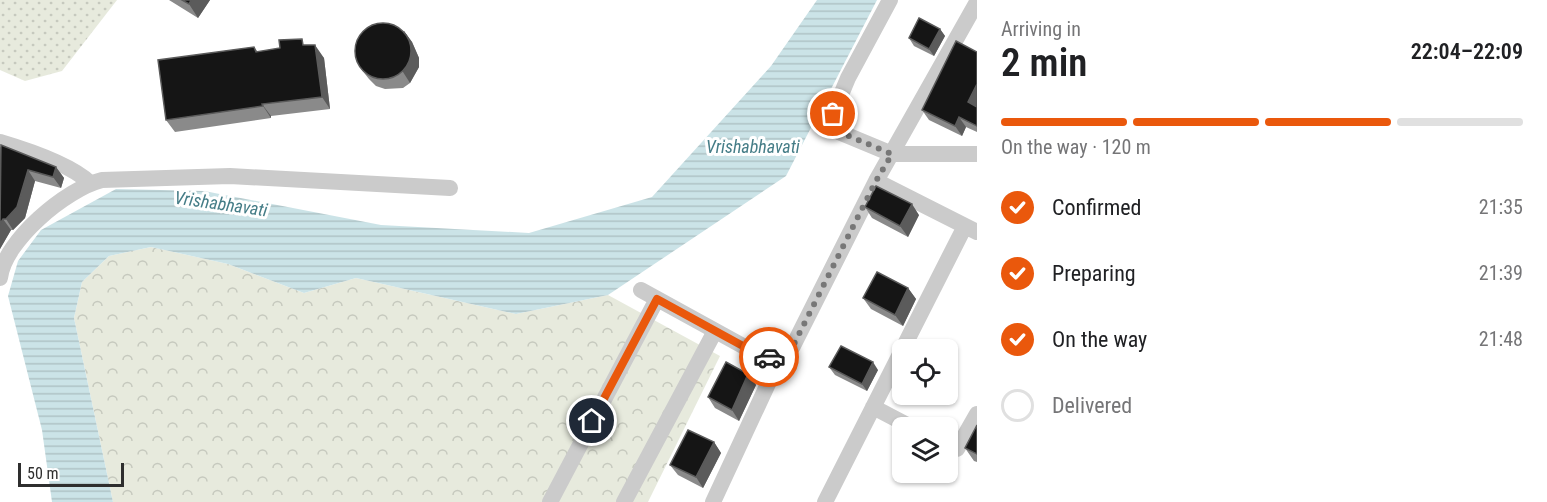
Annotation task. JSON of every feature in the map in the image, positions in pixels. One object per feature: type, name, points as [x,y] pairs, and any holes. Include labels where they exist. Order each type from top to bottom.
[{"type":"street","points":[[891,0],[848,78],[833,114],[839,132],[892,154],[977,154]]},
{"type":"street","points":[[713,502],[780,358],[793,346],[876,181],[977,2]]},
{"type":"street","points":[[0,142],[67,167],[81,174],[90,183]]},
{"type":"street","points":[[0,279],[1,267],[8,255],[45,212],[90,183],[102,180],[231,176],[450,188]]},
{"type":"street","points":[[825,502],[873,407],[971,229],[876,181]]},
{"type":"street","points":[[641,290],[763,357],[780,358]]},
{"type":"street","points":[[550,502],[657,299]]},
{"type":"street","points":[[624,502],[715,331]]},
{"type":"street","points":[[873,407],[892,417]]},
{"type":"street","points":[[958,447],[977,414]]},
{"type":"green space","points":[[0,0],[117,0],[62,71],[25,81],[0,70]]},
{"type":"green space","points":[[151,247],[228,264],[304,293],[356,278],[516,314],[608,295],[720,356],[648,502],[113,502],[74,318],[82,282],[109,256]]},
{"type":"water","name":"Vrishabhavati","points":[[817,0],[877,0],[786,176],[608,295],[516,314],[356,278],[304,293],[228,264],[151,247],[109,256],[82,282],[74,318],[113,502],[52,502],[42,430],[8,296],[18,261],[41,230],[116,189],[204,191],[381,225],[529,233],[652,197],[771,66]]},
{"type":"building","points":[[919,18],[940,29],[929,49],[909,38]]},
{"type":"building","points":[[383,23],[394,25],[403,31],[409,40],[411,51],[409,62],[403,71],[394,77],[383,79],[372,77],[363,71],[357,62],[355,51],[357,40],[363,31],[372,25]]},
{"type":"building","points":[[302,39],[303,45],[315,45],[322,97],[262,104],[263,106],[166,120],[158,60],[254,47],[256,52],[280,48],[279,40]]},
{"type":"building","points":[[956,41],[977,52],[977,84],[968,102],[977,107],[977,126],[959,117],[955,126],[922,110]]},
{"type":"building","points":[[1,145],[56,167],[53,177],[28,170],[17,207],[0,224]]},
{"type":"building","points":[[876,186],[912,204],[900,226],[865,207]]},
{"type":"building","points":[[877,272],[908,288],[895,315],[863,298]]},
{"type":"building","points":[[841,346],[873,362],[862,384],[829,367]]},
{"type":"building","points":[[726,362],[748,374],[732,410],[708,397]]},
{"type":"building","points":[[977,425],[977,454],[965,448]]},
{"type":"building","points":[[688,430],[714,442],[696,477],[670,465]]},
{"type":"way so far","points":[[769,357],[780,358],[793,346],[876,181],[892,154],[839,132],[833,114]]},
{"type":"route","points":[[592,421],[657,299],[763,357],[769,357]]}]
